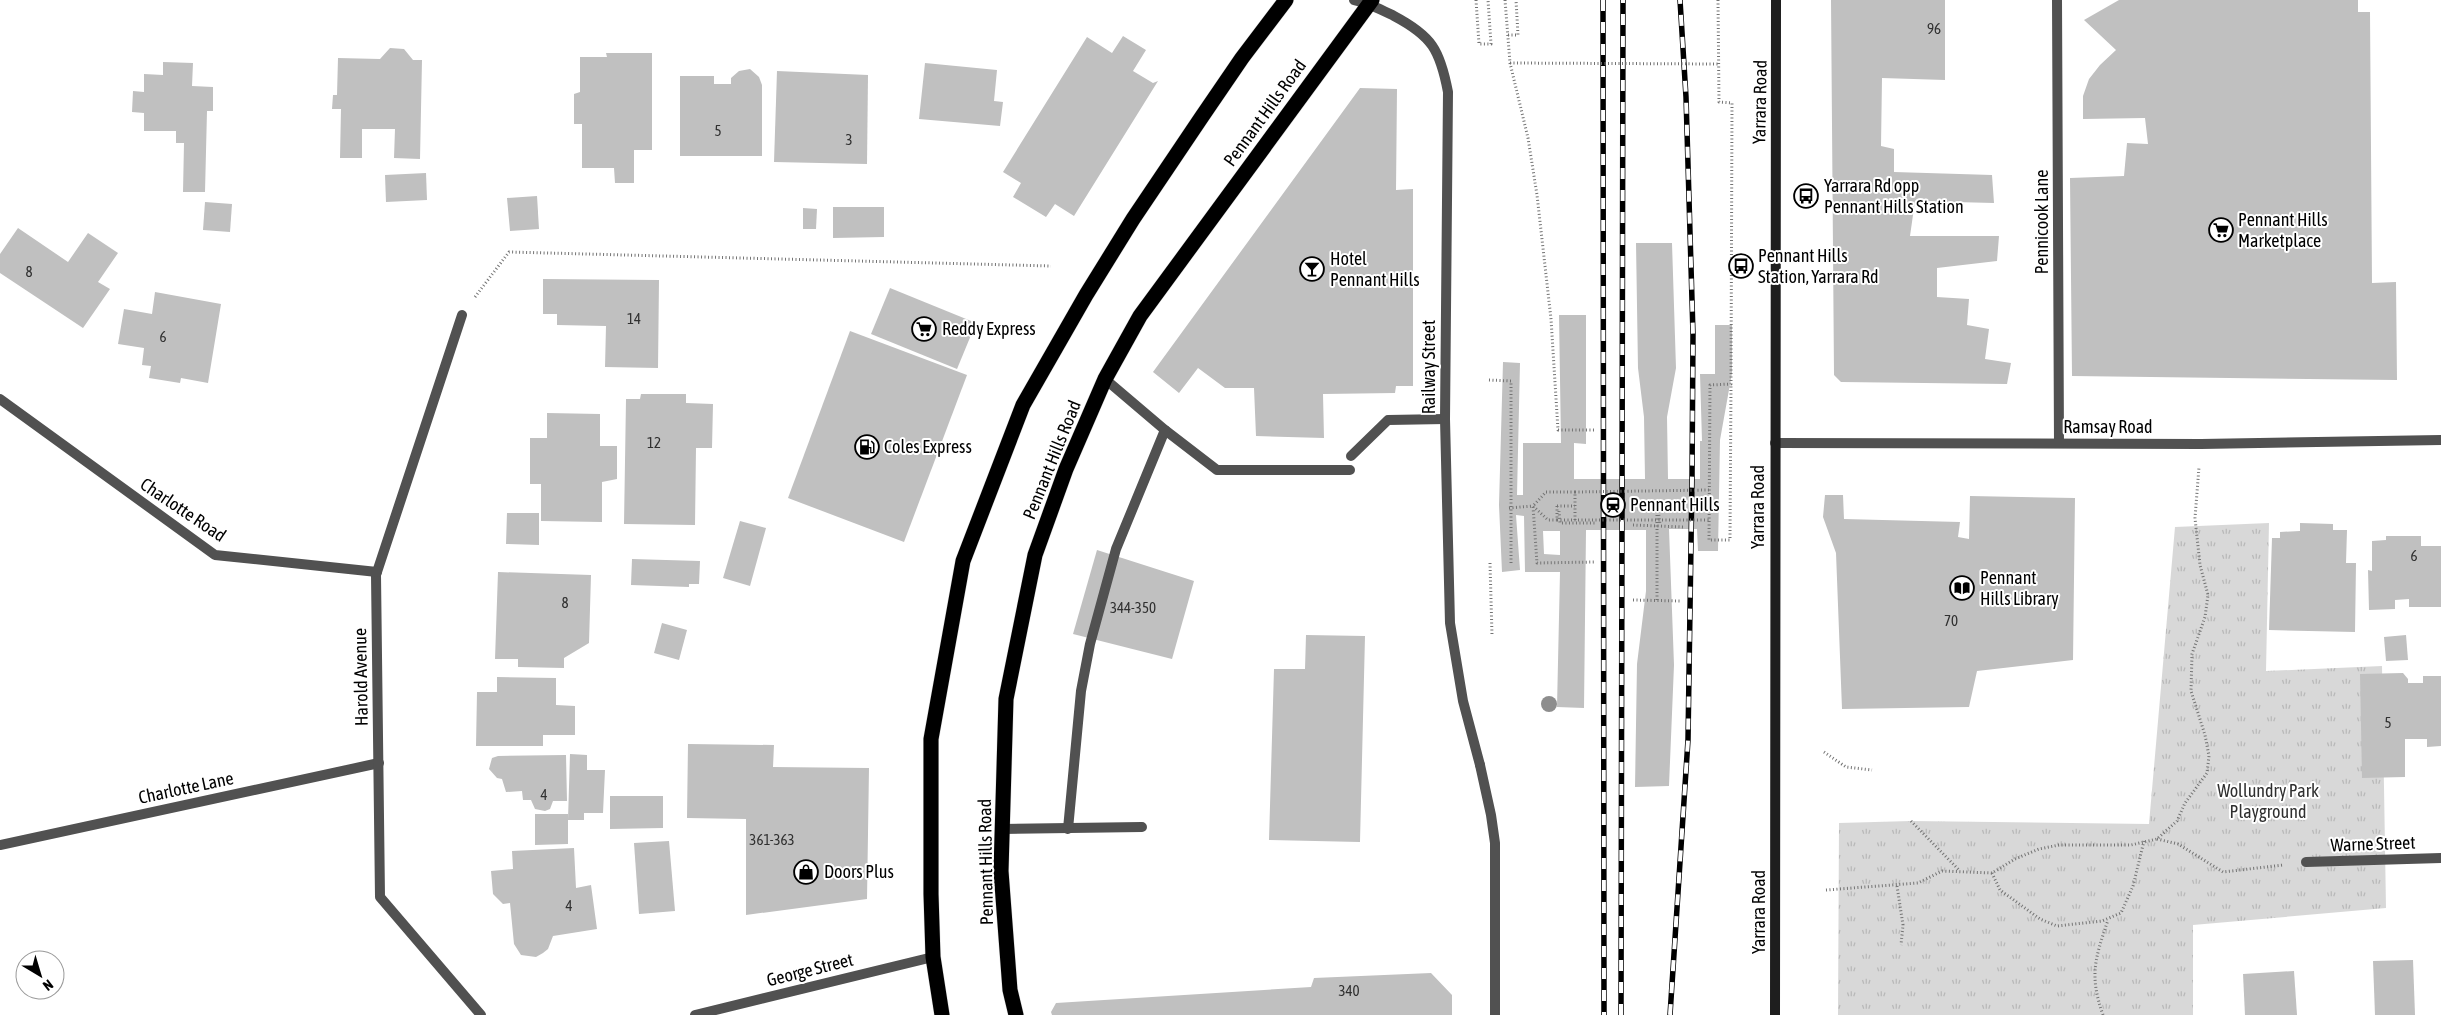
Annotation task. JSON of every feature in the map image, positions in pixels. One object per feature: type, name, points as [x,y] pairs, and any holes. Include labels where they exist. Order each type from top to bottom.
[{"type":"highway","points":[[942,1015],[933,957],[930,894],[932,739],[963,561],[1023,405],[1086,295],[1133,219],[1201,118],[1242,58],[1286,0]]},
{"type":"highway","name":"Pennant Hills Road","points":[[1016,1015],[1010,990],[1001,871],[1006,699],[1033,564],[1066,468],[1105,379],[1140,316],[1370,2]]},
{"type":"main road","name":"Yarrara Road","points":[[1775,1015],[1774,443],[1776,0]]},
{"type":"street","name":"Railway Street","points":[[1354,0],[1370,2],[1416,28],[1431,42],[1441,60],[1448,92],[1445,419],[1450,623],[1463,701],[1480,765],[1491,814],[1495,843],[1495,1015]]},
{"type":"street","name":"Pennicook Lane","points":[[2057,0],[2059,443]]},
{"type":"street","name":"Harold Avenue","points":[[462,314],[377,572],[380,897],[481,1015]]},
{"type":"street","points":[[1105,379],[1165,430],[1217,470],[1350,470]]},
{"type":"street","name":"Charlotte Road","points":[[0,399],[215,555],[377,572]]},
{"type":"street","points":[[1352,456],[1388,420],[1445,419]]},
{"type":"street","points":[[1068,829],[1081,691],[1090,644],[1116,549],[1165,430]]},
{"type":"street","name":"Ramsay Road","points":[[1774,443],[2201,444],[2441,440]]},
{"type":"street","name":"Charlotte Lane","points":[[0,845],[379,763]]},
{"type":"street","points":[[1002,829],[1142,827]]},
{"type":"street","name":"Warne Street","points":[[2306,862],[2441,858]]},
{"type":"street","name":"George Street","points":[[696,1015],[933,957]]},
{"type":"path","points":[[1476,0],[1479,44],[1491,44],[1488,0]]},
{"type":"path","points":[[1505,0],[1510,64],[1533,166],[1551,319],[1558,430],[1594,430]]},
{"type":"path","points":[[1508,35],[1518,35],[1516,0]]},
{"type":"path","points":[[1718,0],[1718,102],[1732,103],[1731,384],[1730,540],[1709,540],[1710,385],[1731,384]]},
{"type":"path","points":[[1510,64],[1718,64]]},
{"type":"path","points":[[462,314],[509,252],[1051,266]]},
{"type":"path","points":[[1489,380],[1510,381],[1509,508],[1511,563]]},
{"type":"path","points":[[1826,890],[1918,883],[1942,871],[1992,873],[2015,859],[2039,849],[2059,845],[2131,845],[2157,838],[2178,821],[2185,803],[2207,773],[2209,756],[2205,735],[2191,691],[2192,654],[2205,617],[2208,595],[2200,565],[2195,518],[2201,444]]},
{"type":"path","points":[[1509,508],[1533,506],[1546,492],[1709,490]]},
{"type":"path","points":[[1575,492],[1575,520]]},
{"type":"path","points":[[1656,600],[1657,505],[1660,526]]},
{"type":"path","points":[[1533,506],[1548,520],[1709,520]]},
{"type":"path","points":[[1533,506],[1537,563],[1594,562]]},
{"type":"path","points":[[1557,506],[1575,506]]},
{"type":"path","points":[[1557,506],[1557,520]]},
{"type":"path","points":[[1557,506],[1560,523],[1594,523]]},
{"type":"path","points":[[1633,525],[1683,527]]},
{"type":"path","points":[[1490,564],[1492,635]]},
{"type":"path","points":[[1633,600],[1681,601]]},
{"type":"path","points":[[1824,752],[1846,767],[1872,770]]},
{"type":"path","points":[[1912,821],[1960,871]]},
{"type":"path","points":[[2157,838],[2178,844],[2223,872],[2306,862]]},
{"type":"path","points":[[1992,873],[2000,890],[2040,919],[2057,926],[2108,919],[2121,912],[2133,886],[2144,841]]},
{"type":"path","points":[[1897,886],[1903,925],[1901,945]]},
{"type":"path","points":[[2103,1015],[2095,988],[2094,971],[2108,919]]},
{"type":"green space","name":"Wollundry Park Playground","points":[[2269,523],[2266,671],[2382,666],[2386,908],[2193,925],[2193,1015],[1838,1015],[1839,823],[1911,821],[2149,824],[2175,527]]},
{"type":"building","points":[[1831,0],[1945,0],[1945,80],[1882,78],[1881,146],[1894,149],[1894,172],[1992,175],[1994,203],[1915,201],[1910,236],[1999,236],[1997,261],[1937,268],[1937,297],[1969,299],[1967,325],[1989,329],[1985,359],[2011,363],[2007,384],[1841,382],[1834,375]]},
{"type":"building","name":"Pennant Hills Marketplace","points":[[2119,0],[2358,0],[2358,12],[2370,12],[2372,283],[2396,282],[2397,380],[2072,376],[2070,178],[2124,176],[2127,143],[2148,144],[2145,118],[2083,119],[2083,96],[2089,79],[2116,50],[2084,20]]},
{"type":"building","points":[[1123,36],[1146,50],[1133,71],[1153,83],[1158,81],[1074,216],[1055,204],[1046,217],[1013,197],[1021,183],[1003,172],[1087,37],[1112,53]]},
{"type":"building","points":[[390,48],[404,49],[413,60],[422,60],[420,159],[394,158],[395,129],[362,129],[362,158],[340,158],[341,109],[332,109],[333,95],[337,95],[338,58],[380,59]]},
{"type":"building","points":[[606,53],[652,53],[652,150],[634,150],[634,183],[615,183],[614,168],[582,168],[582,124],[574,124],[574,94],[580,92],[580,57],[607,57]]},
{"type":"building","points":[[163,62],[193,63],[192,86],[213,87],[213,111],[207,111],[205,192],[183,192],[184,143],[176,143],[176,131],[144,131],[144,113],[132,112],[133,91],[144,92],[144,74],[163,75]]},
{"type":"building","points":[[925,63],[997,70],[994,101],[1003,102],[1000,126],[919,119]]},
{"type":"building","points":[[750,69],[759,77],[762,85],[762,156],[680,156],[680,76],[714,76],[714,84],[731,84],[731,78],[739,71]]},
{"type":"building","points":[[777,71],[868,75],[867,164],[774,162]]},
{"type":"building","name":"Hotel Pennant Hills","points":[[1360,88],[1397,89],[1396,190],[1413,189],[1413,386],[1396,386],[1395,393],[1323,394],[1324,438],[1256,436],[1254,388],[1225,388],[1198,368],[1179,393],[1153,372]]},
{"type":"building","points":[[426,173],[427,200],[386,202],[385,175]]},
{"type":"building","points":[[537,196],[539,229],[510,231],[507,198]]},
{"type":"building","points":[[205,202],[232,204],[230,232],[203,230]]},
{"type":"building","points":[[833,207],[884,207],[884,237],[833,238]]},
{"type":"building","points":[[803,208],[817,209],[816,229],[803,229]]},
{"type":"building","points":[[18,228],[68,262],[88,233],[118,253],[98,282],[110,289],[83,328],[0,273],[0,254]]},
{"type":"building","points":[[1636,243],[1672,243],[1676,368],[1667,417],[1668,479],[1700,479],[1700,441],[1702,441],[1700,374],[1715,374],[1715,325],[1732,325],[1732,373],[1720,440],[1718,551],[1698,551],[1697,529],[1669,529],[1674,665],[1669,786],[1635,787],[1637,664],[1646,591],[1646,530],[1586,530],[1584,708],[1557,707],[1560,572],[1525,572],[1524,516],[1516,515],[1520,570],[1502,572],[1499,505],[1503,362],[1520,363],[1517,495],[1523,495],[1523,443],[1561,443],[1559,315],[1586,315],[1586,444],[1574,443],[1574,479],[1645,479],[1644,417],[1638,368]],"holes":[[[1543,531],[1560,531],[1560,555],[1544,554]]]},
{"type":"building","points":[[543,279],[659,280],[658,368],[605,367],[606,326],[557,325],[557,314],[543,314]]},
{"type":"building","name":"Reddy Express","points":[[890,288],[976,323],[957,369],[871,334]]},
{"type":"building","points":[[155,292],[221,304],[208,383],[181,378],[180,383],[149,378],[151,366],[142,365],[144,348],[118,344],[124,309],[152,314]]},
{"type":"building","points":[[850,331],[967,375],[904,542],[788,498]]},
{"type":"building","points":[[641,394],[686,394],[686,403],[713,404],[712,448],[696,448],[695,525],[624,524],[626,399],[640,399]]},
{"type":"building","points":[[547,413],[600,414],[600,446],[617,446],[617,479],[602,482],[602,522],[541,521],[541,484],[530,484],[530,438],[547,438]]},
{"type":"building","points":[[1825,495],[1843,495],[1844,519],[1960,522],[1958,537],[1969,539],[1970,496],[2075,498],[2073,660],[1977,671],[1969,707],[1842,709],[1836,553],[1823,517]]},
{"type":"building","points":[[507,513],[539,513],[539,545],[506,544]]},
{"type":"building","points":[[740,521],[766,528],[750,586],[723,578]]},
{"type":"building","points":[[2300,523],[2333,524],[2333,530],[2347,530],[2346,563],[2356,563],[2355,632],[2269,630],[2272,538],[2280,538],[2280,532],[2300,531]]},
{"type":"building","points":[[2386,536],[2421,536],[2421,546],[2441,546],[2441,607],[2409,607],[2409,599],[2395,600],[2395,609],[2369,610],[2368,570],[2372,571],[2372,541],[2386,540]]},
{"type":"building","points":[[1097,550],[1194,581],[1172,659],[1073,634]]},
{"type":"building","points":[[632,559],[700,561],[699,584],[689,584],[689,587],[631,585]]},
{"type":"building","points":[[498,572],[591,575],[589,643],[564,658],[564,668],[518,667],[518,659],[495,659]]},
{"type":"building","points":[[662,623],[687,630],[679,660],[654,653]]},
{"type":"building","points":[[1306,635],[1365,636],[1360,842],[1269,840],[1274,669],[1305,669]]},
{"type":"building","points":[[2406,635],[2408,660],[2386,661],[2384,637]]},
{"type":"building","points":[[2403,673],[2408,679],[2408,683],[2423,683],[2423,676],[2441,676],[2441,746],[2427,747],[2427,739],[2405,739],[2405,777],[2362,778],[2360,674]]},
{"type":"building","points":[[497,677],[556,678],[556,705],[575,706],[575,735],[543,735],[543,746],[476,746],[477,692],[497,692]]},
{"type":"building","points":[[688,744],[774,745],[773,767],[869,768],[867,899],[746,915],[746,819],[687,818]]},
{"type":"building","points":[[570,754],[587,755],[587,770],[605,770],[603,813],[584,813],[584,820],[568,820]]},
{"type":"building","points":[[566,755],[567,801],[553,801],[550,809],[545,811],[535,809],[531,800],[523,800],[522,791],[506,792],[502,779],[497,778],[489,769],[492,758],[498,756]]},
{"type":"building","points":[[610,796],[663,796],[663,828],[610,829]]},
{"type":"building","points":[[535,814],[568,814],[568,844],[535,845]]},
{"type":"building","points":[[669,841],[675,911],[639,914],[634,843]]},
{"type":"building","points":[[574,848],[576,888],[591,885],[597,929],[553,936],[548,949],[543,953],[536,957],[521,955],[514,944],[510,903],[503,904],[493,894],[491,871],[513,869],[512,851]]},
{"type":"building","points":[[2413,960],[2415,1015],[2375,1015],[2373,961]]},
{"type":"building","points":[[2294,971],[2297,1015],[2245,1015],[2243,974]]},
{"type":"building","points":[[1431,973],[1452,995],[1452,1015],[1052,1015],[1051,1012],[1056,1003],[1311,987],[1314,978]]},
{"type":"railway","points":[[1603,0],[1604,1015]]},
{"type":"railway","points":[[1621,1015],[1623,0]]},
{"type":"railway","points":[[1670,1015],[1688,740],[1692,479],[1693,334],[1686,97],[1680,0]]},
{"type":"place","name":"Yarrara Rd opp Pennant Hills Station","points":[[1806,196]]},
{"type":"place","name":"Pennant Hills Marketplace","points":[[2221,230]]},
{"type":"place","name":"Pennant Hills Station, Yarrara Rd","points":[[1741,266]]},
{"type":"place","name":"Hotel Pennant Hills","points":[[1312,269]]},
{"type":"place","name":"Reddy Express","points":[[924,329]]},
{"type":"place","name":"Coles Express","points":[[867,447]]},
{"type":"place","name":"Pennant Hills","points":[[1613,505]]},
{"type":"place","name":"Pennant Hills Library","points":[[1962,588]]},
{"type":"place","name":"Doors Plus","points":[[806,872]]}]
